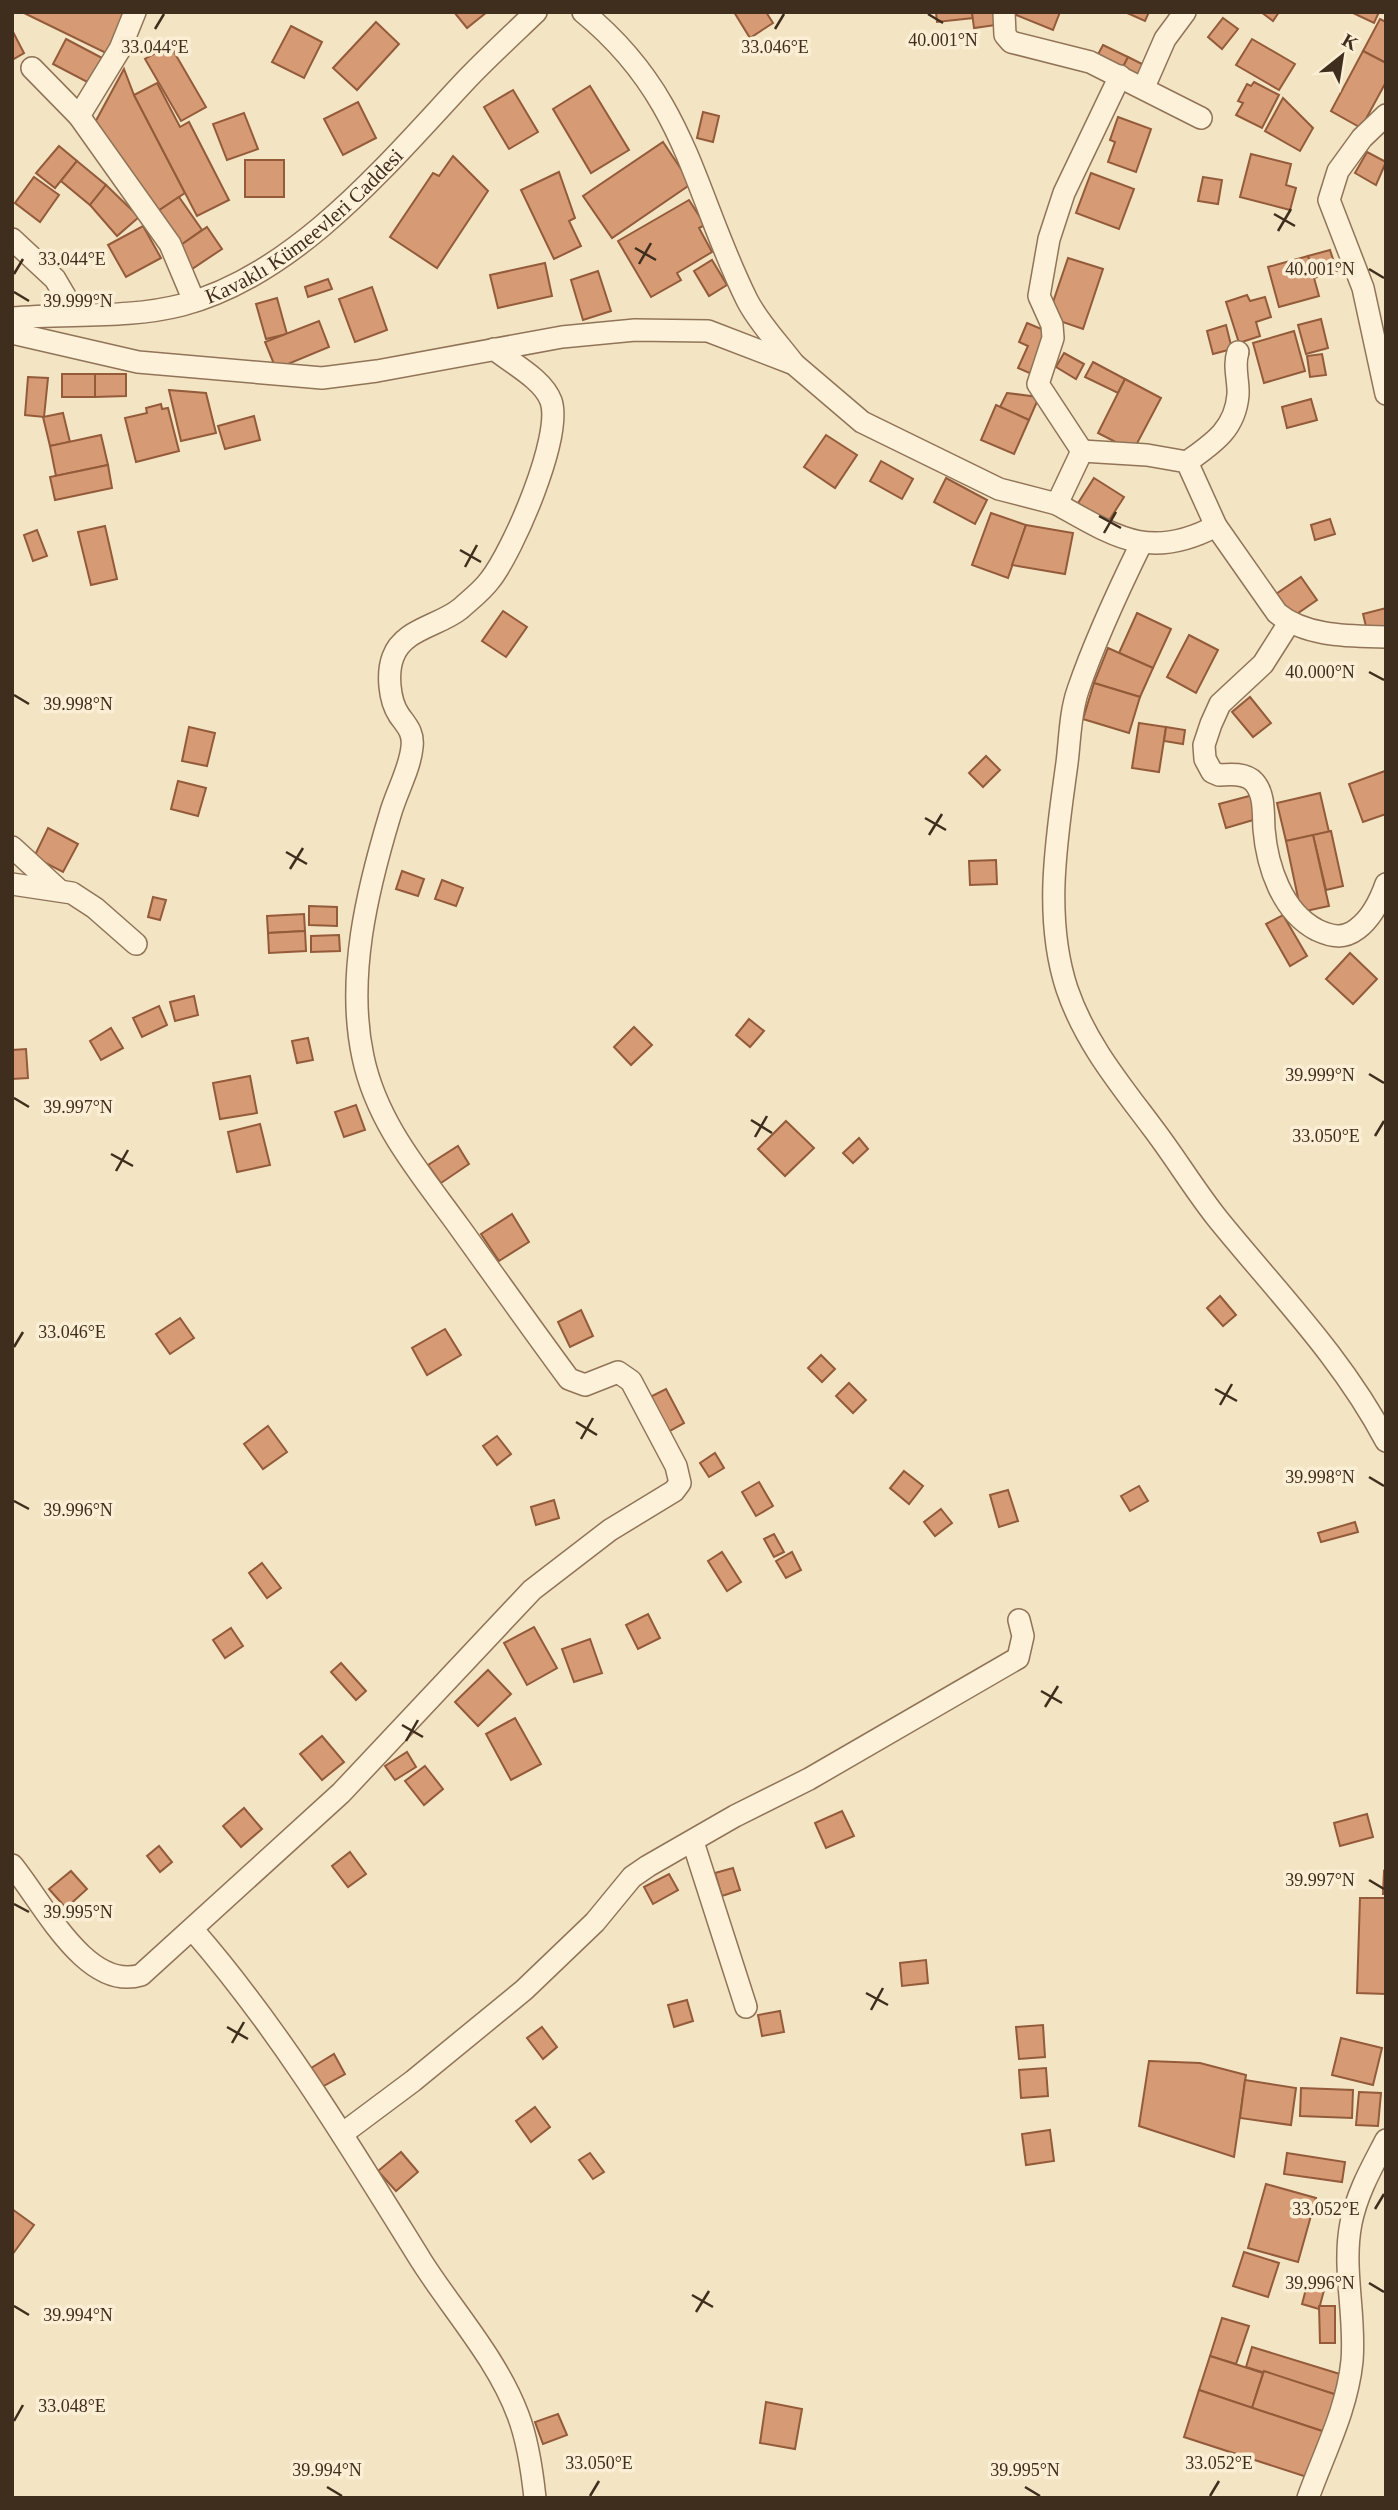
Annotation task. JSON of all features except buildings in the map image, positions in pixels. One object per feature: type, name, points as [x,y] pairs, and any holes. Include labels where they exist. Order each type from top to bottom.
[{"type":"street","points":[[79,116],[120,49],[135,12]]},
{"type":"street","name":"Kavaklı Kümeevleri Caddesi","points":[[12,318],[155,310],[194,301],[263,271],[355,194],[536,12]]},
{"type":"street","points":[[583,12],[606,31],[651,83],[690,158],[747,302],[794,364],[862,422],[999,489],[1057,504],[1111,534],[1141,544],[1190,540],[1216,526]]},
{"type":"street","points":[[1004,12],[1005,35],[1011,42],[1063,52],[1144,87],[1200,118]]},
{"type":"street","points":[[1144,87],[1165,39],[1185,12]]},
{"type":"street","points":[[32,68],[79,116],[170,244],[194,301]]},
{"type":"street","points":[[1082,452],[1038,384],[1052,338],[1052,325],[1039,296],[1049,239],[1064,193],[1120,76]]},
{"type":"street","points":[[1386,115],[1362,138],[1338,171],[1329,200],[1363,288],[1386,394]]},
{"type":"street","points":[[12,239],[55,279],[75,313]]},
{"type":"street","points":[[12,333],[138,362],[322,378],[377,371],[494,349],[635,330],[708,331],[794,364]]},
{"type":"street","points":[[12,1865],[85,1959],[107,1975],[120,1978],[141,1975],[341,1793],[532,1590],[610,1530],[674,1491],[680,1483],[676,1466],[631,1381],[618,1372],[585,1385],[569,1379],[387,1126],[362,1057],[358,989],[366,906],[390,814],[412,749],[409,726],[394,706],[390,673],[392,659],[397,648],[410,635],[456,612],[491,579],[514,539],[539,476],[552,430],[553,413],[548,394],[494,349]]},
{"type":"street","points":[[1082,452],[1147,455],[1186,462],[1229,428],[1238,397],[1238,352]]},
{"type":"street","points":[[1057,504],[1082,452]]},
{"type":"street","points":[[1186,462],[1216,526],[1266,600],[1289,623],[1346,636],[1386,637]]},
{"type":"street","points":[[1141,544],[1088,664],[1072,716],[1056,841],[1053,890],[1058,954],[1067,989],[1097,1054],[1122,1090],[1215,1216],[1325,1345],[1353,1384],[1386,1441]]},
{"type":"street","points":[[1289,623],[1263,664],[1220,704],[1204,745],[1205,759],[1212,772],[1219,775],[1245,776],[1254,782],[1261,793],[1268,858],[1290,906],[1309,926],[1333,936],[1352,933],[1374,911],[1386,884]]},
{"type":"street","points":[[12,847],[59,890]]},
{"type":"street","points":[[12,884],[59,890],[85,901],[136,944]]},
{"type":"street","points":[[342,2134],[413,2081],[524,1990],[595,1922],[632,1877],[1018,1658],[1023,1636],[1019,1620]]},
{"type":"street","points":[[693,1842],[746,2007]]},
{"type":"street","points":[[193,1930],[254,2006],[342,2134],[506,2389],[525,2437],[535,2498]]},
{"type":"street","points":[[1308,2498],[1334,2433],[1352,2364],[1348,2256],[1350,2225],[1358,2195],[1386,2140]]}]
